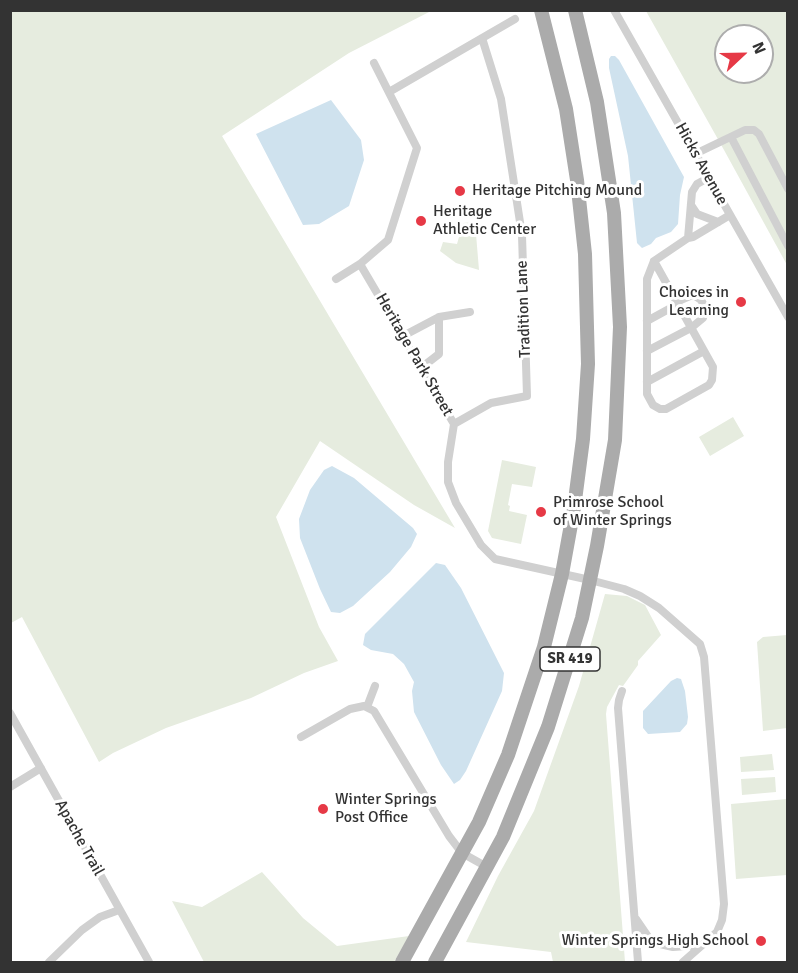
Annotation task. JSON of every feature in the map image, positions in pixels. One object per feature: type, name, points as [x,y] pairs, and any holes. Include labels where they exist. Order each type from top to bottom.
[{"type":"main road","name":"SR 419","points":[[402,963],[462,853],[493,789],[521,718],[544,647],[562,574],[574,508],[583,439],[588,364],[587,290],[582,217],[572,143],[558,74],[541,10]]},
{"type":"main road","name":"SR 419","points":[[435,963],[487,867],[520,799],[548,728],[572,654],[590,580],[615,440],[620,365],[619,288],[614,213],[589,63],[575,10]]},
{"type":"street","name":"Hicks Avenue","points":[[614,10],[788,317]]},
{"type":"street","points":[[389,92],[515,19]]},
{"type":"street","name":"Tradition Lane","points":[[454,424],[491,403],[526,396],[522,235],[501,99],[483,38]]},
{"type":"street","points":[[336,279],[360,264],[388,240],[417,148],[374,63]]},
{"type":"street","points":[[695,154],[749,129],[759,134],[788,189]]},
{"type":"street","points":[[731,137],[788,246]]},
{"type":"street","points":[[688,238],[692,192],[697,184],[708,178]]},
{"type":"street","points":[[691,205],[697,214],[718,222]]},
{"type":"street","points":[[654,261],[713,367],[712,380],[709,385],[666,409],[653,405],[647,394],[647,279],[654,261],[688,238],[730,215]]},
{"type":"street","name":"Heritage Park Street","points":[[360,264],[454,424],[448,462],[448,482],[456,503],[481,545],[495,560],[590,580],[640,596],[659,608],[700,644],[704,657],[724,904],[722,920],[717,932],[683,963]]},
{"type":"street","points":[[647,321],[690,296],[701,300],[705,307],[705,314],[701,321],[647,351]]},
{"type":"street","points":[[403,336],[439,317],[470,312]]},
{"type":"street","points":[[421,368],[439,354],[439,317]]},
{"type":"street","points":[[647,382],[704,351]]},
{"type":"street","points":[[367,707],[375,686]]},
{"type":"street","points":[[622,691],[618,708],[638,963]]},
{"type":"street","points":[[301,738],[344,711],[358,706],[374,711],[449,836],[462,853],[487,867]]},
{"type":"street","name":"Apache Trail","points":[[10,713],[148,963]]},
{"type":"street","points":[[10,787],[41,768]]},
{"type":"street","points":[[49,963],[82,930],[100,917],[119,910]]},
{"type":"street","points":[[635,916],[641,928],[650,938],[660,944],[674,947],[704,945]]},
{"type":"shaded area","points":[[11,10],[431,11],[349,53],[222,136],[455,528],[414,505],[320,441],[276,517],[319,627],[338,661],[304,673],[251,698],[166,728],[99,762],[22,617],[11,623]]},
{"type":"shaded area","points":[[646,11],[787,11],[787,265],[724,150]]},
{"type":"shaded area","points":[[475,222],[479,270],[456,263],[440,251],[443,242],[457,244],[463,223]]},
{"type":"shaded area","points":[[733,417],[744,436],[710,456],[699,437]]},
{"type":"shaded area","points":[[502,460],[536,467],[532,487],[512,484],[509,511],[527,515],[521,544],[492,538],[488,531]]},
{"type":"shaded area","points":[[605,594],[627,596],[645,605],[661,635],[638,661],[638,665],[623,686],[619,685],[607,707],[606,714],[625,962],[553,962],[551,952],[466,942],[498,876],[534,811],[579,686]]},
{"type":"shaded area","points":[[787,635],[787,728],[763,731],[757,642],[763,637]]},
{"type":"shaded area","points":[[772,754],[774,770],[741,772],[740,757]]},
{"type":"shaded area","points":[[775,777],[776,792],[742,795],[741,779]]},
{"type":"shaded area","points":[[787,799],[787,875],[736,879],[731,804]]},
{"type":"shaded area","points":[[262,872],[303,918],[337,946],[409,936],[394,962],[204,962],[172,901],[202,907]]},
{"type":"water","points":[[611,56],[619,60],[684,177],[678,224],[671,232],[656,238],[651,244],[642,248],[637,243],[628,156],[609,68]]},
{"type":"water","points":[[331,100],[361,140],[364,160],[349,206],[319,224],[303,225],[256,134]]},
{"type":"water","points":[[332,466],[354,478],[413,528],[417,534],[411,547],[390,572],[353,606],[340,613],[331,612],[300,538],[299,519],[310,490],[324,470]]},
{"type":"water","points":[[436,563],[445,565],[461,588],[504,673],[502,691],[466,771],[454,784],[441,765],[414,712],[412,691],[414,682],[404,664],[393,654],[371,650],[363,645],[365,634]]},
{"type":"water","points":[[681,679],[685,691],[687,724],[680,732],[648,734],[643,728],[643,711],[671,681]]},
{"type":"place","name":"Heritage Pitching Mound","points":[[460,191]]},
{"type":"place","name":"Heritage Athletic Center","points":[[421,221]]},
{"type":"place","name":"Choices in Learning","points":[[741,302]]},
{"type":"place","name":"Primrose School of Winter Springs","points":[[541,512]]},
{"type":"place","name":"Winter Springs Post Office","points":[[323,809]]},
{"type":"place","name":"Winter Springs High School","points":[[761,941]]}]
